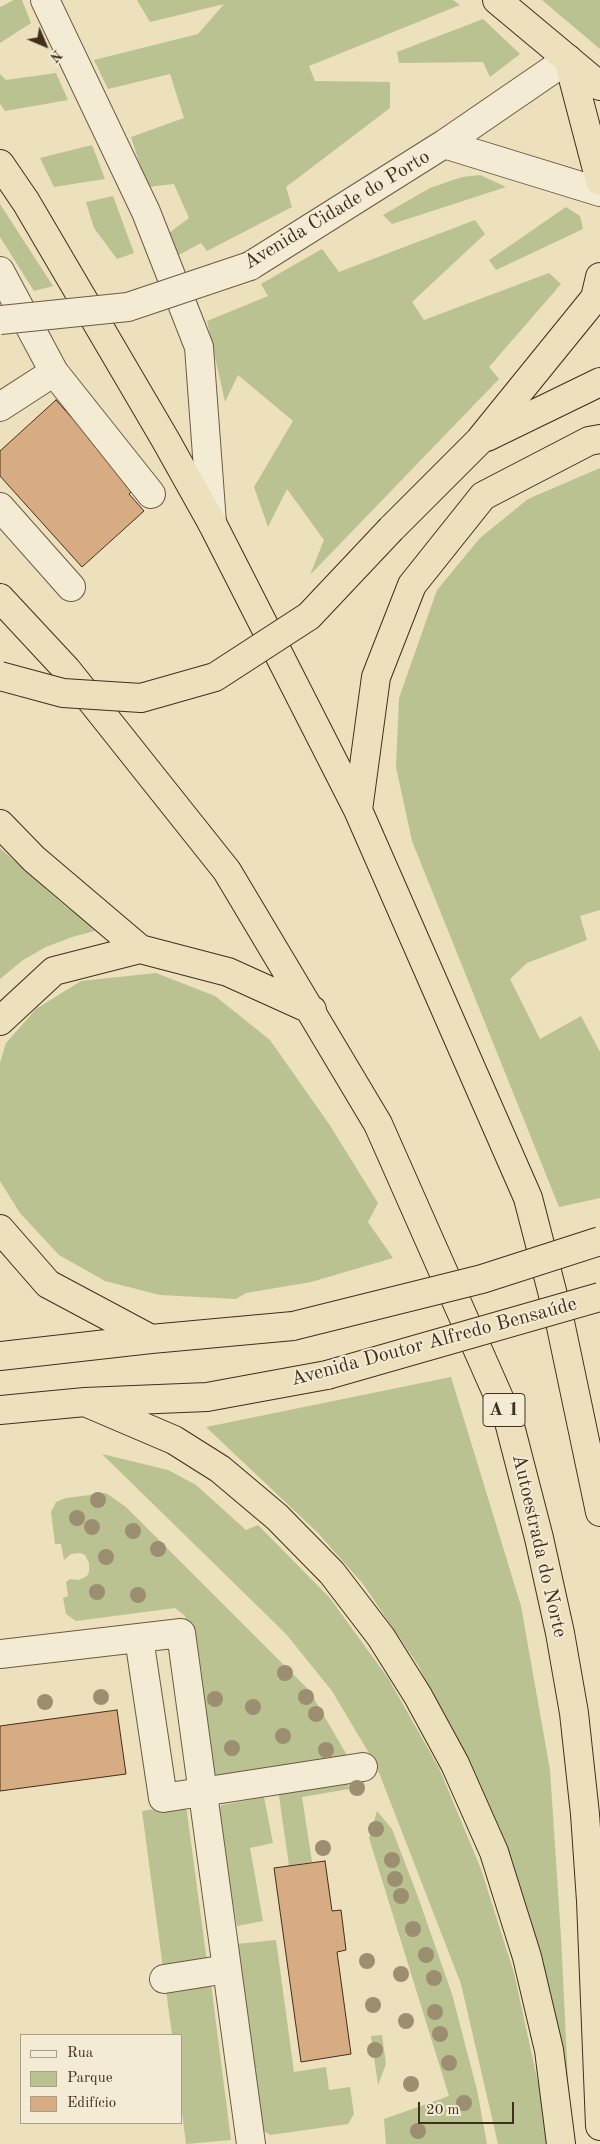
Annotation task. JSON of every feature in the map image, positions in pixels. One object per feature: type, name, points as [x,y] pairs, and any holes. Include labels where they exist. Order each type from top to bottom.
[{"type":"highway","points":[[497,0],[600,86]]},
{"type":"highway","points":[[568,59],[600,181]]},
{"type":"highway","points":[[0,164],[26,202],[96,320],[212,523],[358,810],[528,1198],[560,1322],[600,1512]]},
{"type":"highway","points":[[0,676],[64,693],[141,698],[215,677],[308,616],[478,441],[595,298],[600,277]]},
{"type":"highway","points":[[568,332],[600,324]]},
{"type":"highway","points":[[478,441],[600,382]]},
{"type":"highway","points":[[358,810],[376,677],[412,585],[483,496],[589,441],[600,439]]},
{"type":"highway","name":"Autoestrada do Norte","points":[[0,598],[67,670],[227,871],[312,1010],[378,1124],[508,1418],[540,1538],[560,1633],[574,1713],[585,1814],[600,2126]]},
{"type":"highway","points":[[0,824],[34,859],[140,950],[228,972],[312,1010]]},
{"type":"highway","points":[[0,1020],[54,971],[140,950]]},
{"type":"highway","points":[[0,1228],[48,1284],[151,1339]]},
{"type":"highway","points":[[0,1356],[151,1339],[293,1326],[482,1279],[600,1241]]},
{"type":"highway","name":"Avenida Doutor Alfredo Bensaúde","points":[[0,1410],[85,1402],[207,1398],[327,1375],[600,1297]]},
{"type":"highway","points":[[85,1402],[174,1440],[220,1469],[278,1517],[332,1573],[381,1637],[418,1696],[455,1764],[494,1852],[528,1958],[549,2050],[561,2144]]},
{"type":"lane","points":[[45,0],[146,212],[199,347],[212,523]]},
{"type":"lane","name":"Avenida Cidade do Porto","points":[[0,320],[128,307],[250,266],[444,144],[568,59]]},
{"type":"lane","name":"Avenida Cidade do Porto","points":[[444,144],[600,192]]},
{"type":"lane","points":[[0,271],[54,372],[151,494]]},
{"type":"lane","points":[[0,407],[54,372]]},
{"type":"lane","points":[[0,507],[71,587]]},
{"type":"lane","points":[[0,1654],[181,1633],[251,2144]]},
{"type":"lane","points":[[139,1638],[152,1799],[363,1767]]},
{"type":"lane","points":[[164,1979],[227,1969]]},
{"type":"green space","points":[[14,0],[22,0],[31,23],[0,43],[0,7]]},
{"type":"green space","points":[[137,0],[453,0],[460,5],[309,66],[315,81],[390,82],[390,108],[286,187],[292,207],[207,251],[201,243],[175,257],[165,236],[189,218],[174,184],[147,187],[131,137],[184,118],[170,74],[108,89],[94,60],[198,34],[224,4],[150,22]]},
{"type":"green space","points":[[542,0],[600,0],[600,49]]},
{"type":"green space","points":[[483,19],[520,54],[490,77],[483,62],[399,63],[397,52]]},
{"type":"green space","points":[[56,73],[68,100],[5,111],[0,104],[0,74],[6,80]]},
{"type":"green space","points":[[92,145],[105,179],[54,187],[40,158]]},
{"type":"green space","points":[[480,175],[506,187],[392,224],[383,215],[430,188],[462,177]]},
{"type":"green space","points":[[113,196],[134,253],[117,259],[94,228],[86,202]]},
{"type":"green space","points":[[0,204],[53,286],[34,291],[0,237]]},
{"type":"green space","points":[[566,207],[580,216],[583,229],[496,270],[489,260]]},
{"type":"green space","points":[[475,220],[485,234],[412,302],[424,320],[549,273],[561,284],[489,367],[499,379],[310,575],[324,540],[287,489],[268,527],[254,487],[293,421],[238,375],[225,402],[207,321],[268,296],[261,284],[322,249],[339,272]]},
{"type":"green space","points":[[600,468],[600,910],[580,916],[587,940],[527,963],[510,979],[540,1039],[581,1016],[600,1052],[600,1198],[559,1207],[412,841],[396,767],[399,698],[437,590],[480,538],[528,499]]},
{"type":"green space","points":[[0,848],[65,906],[98,930],[46,947],[23,960],[0,979]]},
{"type":"green space","points":[[156,973],[215,996],[270,1040],[329,1124],[378,1203],[368,1222],[393,1258],[311,1282],[246,1293],[236,1299],[160,1295],[105,1281],[59,1255],[20,1213],[0,1181],[0,1063],[6,1043],[36,1009],[81,981]]},
{"type":"green space","points":[[451,1377],[521,1606],[550,1770],[569,2102],[482,1792],[418,1665],[363,1584],[318,1533],[206,1427]]},
{"type":"green space","points":[[102,1454],[168,1470],[196,1485],[246,1530],[258,1525],[329,1597],[388,1678],[439,1768],[481,1869],[514,1973],[542,2101],[546,2144],[498,2144],[461,1984],[376,1765],[332,1691],[286,1634]]},
{"type":"green space","points":[[106,1493],[126,1507],[309,1690],[351,1762],[218,1776],[208,1768],[185,1616],[175,1608],[76,1621],[66,1614],[63,1598],[68,1596],[66,1582],[70,1579],[79,1580],[87,1576],[89,1563],[85,1555],[80,1553],[71,1554],[64,1560],[61,1544],[55,1544],[51,1512],[56,1502],[66,1498]]},
{"type":"green space","points":[[347,1778],[349,1789],[302,1797],[312,1862],[289,1866],[278,1789]]},
{"type":"green space","points":[[264,1797],[273,1843],[250,1848],[263,1921],[237,1926],[216,1812],[222,1805]]},
{"type":"green space","points":[[186,1805],[207,1962],[163,1968],[142,1811]]},
{"type":"green space","points":[[377,1811],[392,1829],[452,1994],[477,2090],[487,2144],[386,2144],[384,2119],[449,2096],[369,1838]]},
{"type":"green space","points":[[276,1940],[294,2072],[326,2067],[329,2090],[350,2087],[354,2114],[348,2124],[270,2135],[262,2130],[237,1944]]},
{"type":"green space","points":[[211,1984],[231,2140],[186,2144],[182,2112],[182,2034],[172,2034],[166,1990]]},
{"type":"green space","points":[[382,2035],[386,2064],[378,2085],[371,2036]]},
{"type":"building","points":[[56,400],[135,488],[129,494],[144,511],[82,567],[0,476],[0,451]]},
{"type":"building","points":[[117,1710],[126,1774],[0,1791],[0,1726]]},
{"type":"building","points":[[325,1861],[332,1911],[341,1910],[346,1950],[337,1952],[351,2054],[301,2062],[274,1868]]}]
